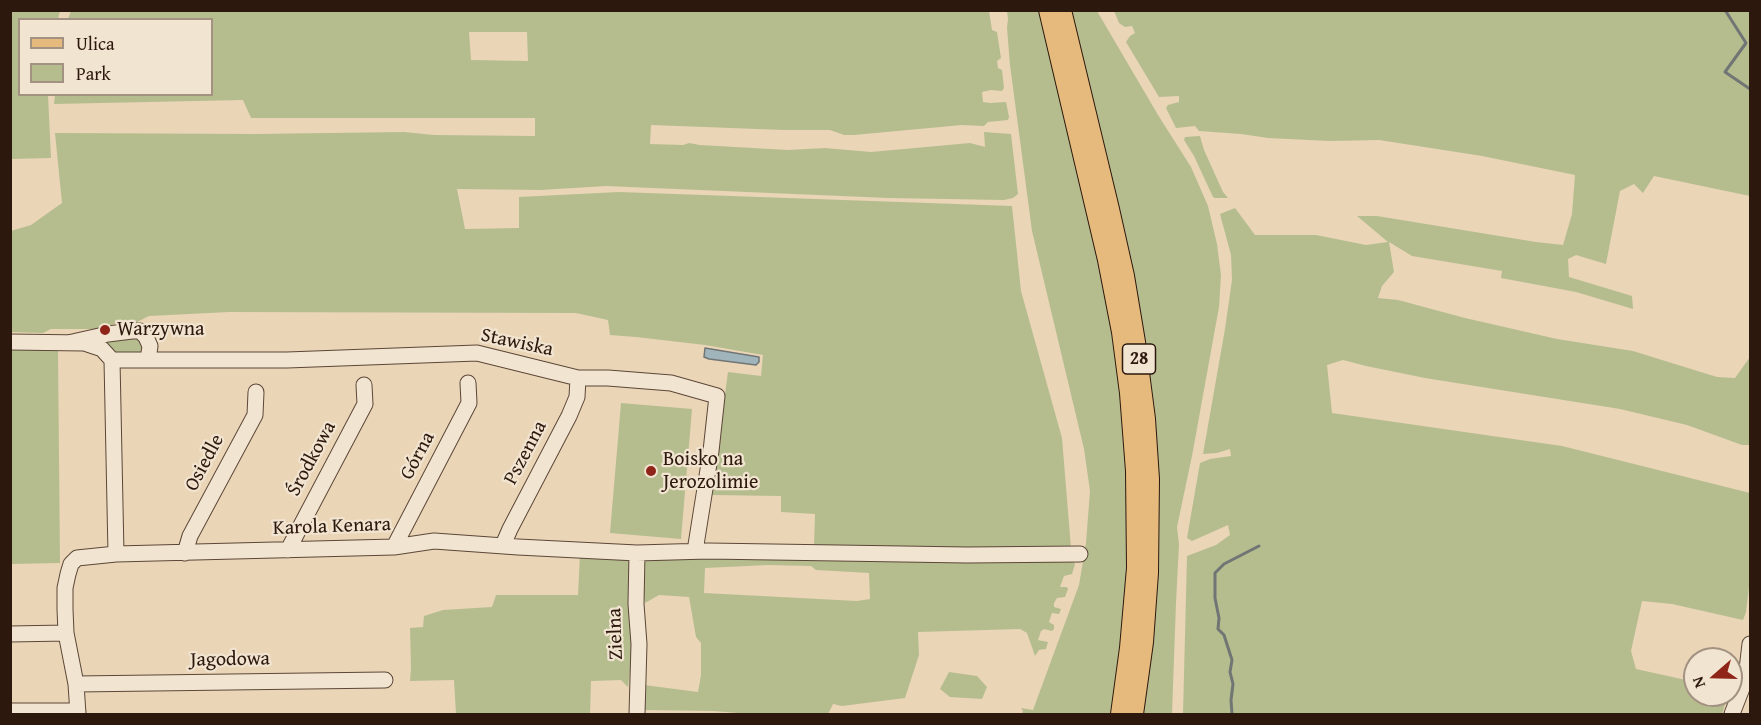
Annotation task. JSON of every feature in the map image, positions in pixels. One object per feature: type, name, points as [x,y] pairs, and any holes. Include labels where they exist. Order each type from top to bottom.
[{"type":"main road","name":"28","points":[[1048,10],[1106,254],[1121,332],[1130,400],[1136,479],[1136,561],[1130,648],[1120,714]]},
{"type":"main road","name":"28","points":[[1062,10],[1121,258],[1138,350],[1144,406],[1150,479],[1150,555],[1145,631],[1134,714]]},
{"type":"street","points":[[68,343],[108,334],[140,331],[150,346],[148,360]]},
{"type":"street","points":[[10,342],[84,343],[102,349],[112,360],[116,554]]},
{"type":"street","name":"Stawiska","points":[[112,360],[287,360],[477,353],[578,378],[671,383],[717,396],[695,551]]},
{"type":"street","name":"Pszenna","points":[[503,545],[569,416],[577,397],[578,378]]},
{"type":"street","name":"Górna","points":[[394,547],[469,403],[468,383]]},
{"type":"street","name":"Środkowa","points":[[288,550],[365,404],[364,385]]},
{"type":"street","name":"Osiedle","points":[[185,553],[190,536],[255,415],[256,392]]},
{"type":"street","name":"Karola Kenara","points":[[78,713],[76,684],[66,633],[65,588],[71,564],[76,558],[116,554],[394,547],[434,541],[637,553],[749,551],[968,555],[1080,554]]},
{"type":"street","name":"Zielna","points":[[637,553],[636,604],[639,644],[637,714]]},
{"type":"street","points":[[10,634],[66,633]]},
{"type":"street","points":[[1732,714],[1746,678],[1750,644]]},
{"type":"street","name":"Jagodowa","points":[[76,684],[386,680]]},
{"type":"street","points":[[10,711],[78,713]]},
{"type":"green space","points":[[10,11],[60,11],[58,18],[18,18],[18,96],[48,96],[51,158],[11,159]]},
{"type":"green space","points":[[71,11],[989,11],[992,30],[997,32],[1001,58],[997,61],[998,68],[1002,70],[1004,88],[1002,91],[982,92],[983,102],[1006,102],[1008,120],[988,122],[984,126],[962,125],[854,135],[844,135],[830,130],[651,125],[650,144],[683,145],[689,143],[788,150],[825,148],[871,152],[970,143],[985,147],[984,132],[1011,134],[1018,194],[1013,198],[1004,200],[888,198],[606,186],[541,190],[457,189],[465,229],[519,228],[519,197],[619,192],[1012,206],[1021,291],[1062,438],[1071,548],[895,549],[814,546],[815,514],[781,512],[781,496],[711,495],[728,372],[761,376],[763,355],[705,345],[610,335],[608,320],[576,313],[229,312],[149,316],[133,324],[122,322],[94,329],[51,329],[43,333],[11,332],[11,231],[31,225],[62,203],[55,133],[404,132],[434,135],[535,136],[535,118],[251,118],[243,100],[54,104],[55,96],[213,96],[213,18],[68,18]],"holes":[[[469,32],[527,32],[528,61],[471,60]]]},
{"type":"green space","points":[[1007,11],[1042,11],[1081,169],[1117,352],[1131,528],[1125,633],[1113,714],[1022,714],[1021,708],[1033,710],[1079,585],[1086,543],[1090,491],[1084,449],[1032,231],[1010,65]]},
{"type":"green space","points":[[1069,11],[1097,11],[1191,167],[1208,206],[1217,244],[1221,275],[1219,307],[1177,527],[1179,544],[1172,714],[1141,714],[1153,621]]},
{"type":"green space","points":[[1114,11],[1750,11],[1750,196],[1654,176],[1643,193],[1634,184],[1620,191],[1606,264],[1576,255],[1568,259],[1569,277],[1632,296],[1633,309],[1576,292],[1501,278],[1502,271],[1412,256],[1389,242],[1394,272],[1382,286],[1378,298],[1398,300],[1557,339],[1633,351],[1717,377],[1735,378],[1750,357],[1750,445],[1742,445],[1687,425],[1620,409],[1425,378],[1343,360],[1327,365],[1332,413],[1562,446],[1750,493],[1750,579],[1743,620],[1672,604],[1642,601],[1631,651],[1636,669],[1683,679],[1683,707],[1724,707],[1722,714],[1183,714],[1187,556],[1216,545],[1230,535],[1228,525],[1192,541],[1187,538],[1200,463],[1231,456],[1230,449],[1203,454],[1232,280],[1231,255],[1220,214],[1235,208],[1255,235],[1316,235],[1366,245],[1388,242],[1357,216],[1377,216],[1563,245],[1572,214],[1575,175],[1482,156],[1379,140],[1329,141],[1268,138],[1199,131],[1195,126],[1176,128],[1166,108],[1168,105],[1179,102],[1179,96],[1159,97],[1126,42],[1135,33],[1132,26],[1125,27],[1119,23]]},
{"type":"green space","points":[[1200,136],[1204,150],[1228,198],[1213,197],[1184,140],[1185,137]]},
{"type":"green space","points":[[134,335],[142,340],[143,346],[140,353],[117,354],[105,341]]},
{"type":"green space","points":[[10,349],[58,350],[60,563],[11,564]]},
{"type":"green space","name":"Boisko na Jerozolimie","points":[[621,403],[692,409],[681,539],[610,533]]},
{"type":"green space","points":[[580,554],[627,558],[633,563],[632,654],[628,687],[621,680],[591,681],[590,714],[456,714],[454,680],[410,681],[410,628],[423,627],[424,616],[443,610],[492,607],[496,595],[578,595]]},
{"type":"green space","points":[[646,558],[1058,559],[1075,564],[1072,574],[1064,576],[1060,587],[1068,589],[1065,597],[1057,598],[1054,603],[1054,607],[1061,609],[1059,614],[1052,613],[1049,622],[1054,625],[1054,629],[1041,631],[1038,640],[1048,642],[1046,649],[1039,650],[1035,656],[1027,633],[1020,629],[918,632],[919,655],[905,698],[842,706],[833,704],[828,714],[643,710],[644,685],[698,692],[701,675],[701,643],[696,637],[689,597],[659,595],[645,603],[643,569]],"holes":[[[768,565],[811,566],[816,570],[869,573],[870,599],[857,601],[704,593],[705,568]]]},
{"type":"green space","points":[[949,672],[977,676],[987,687],[982,699],[950,697],[940,689]]},
{"type":"water","points":[[705,348],[759,357],[759,362],[756,365],[709,359],[704,357]]},
{"type":"waterway","points":[[1725,10],[1746,43],[1725,72],[1750,89]]},
{"type":"waterway","points":[[1232,714],[1233,684],[1230,672],[1232,660],[1224,635],[1218,629],[1215,573],[1224,564],[1259,546]]},
{"type":"place","name":"Warzywna","points":[[105,330]]},
{"type":"place","name":"Boisko na Jerozolimie","points":[[651,471]]}]
